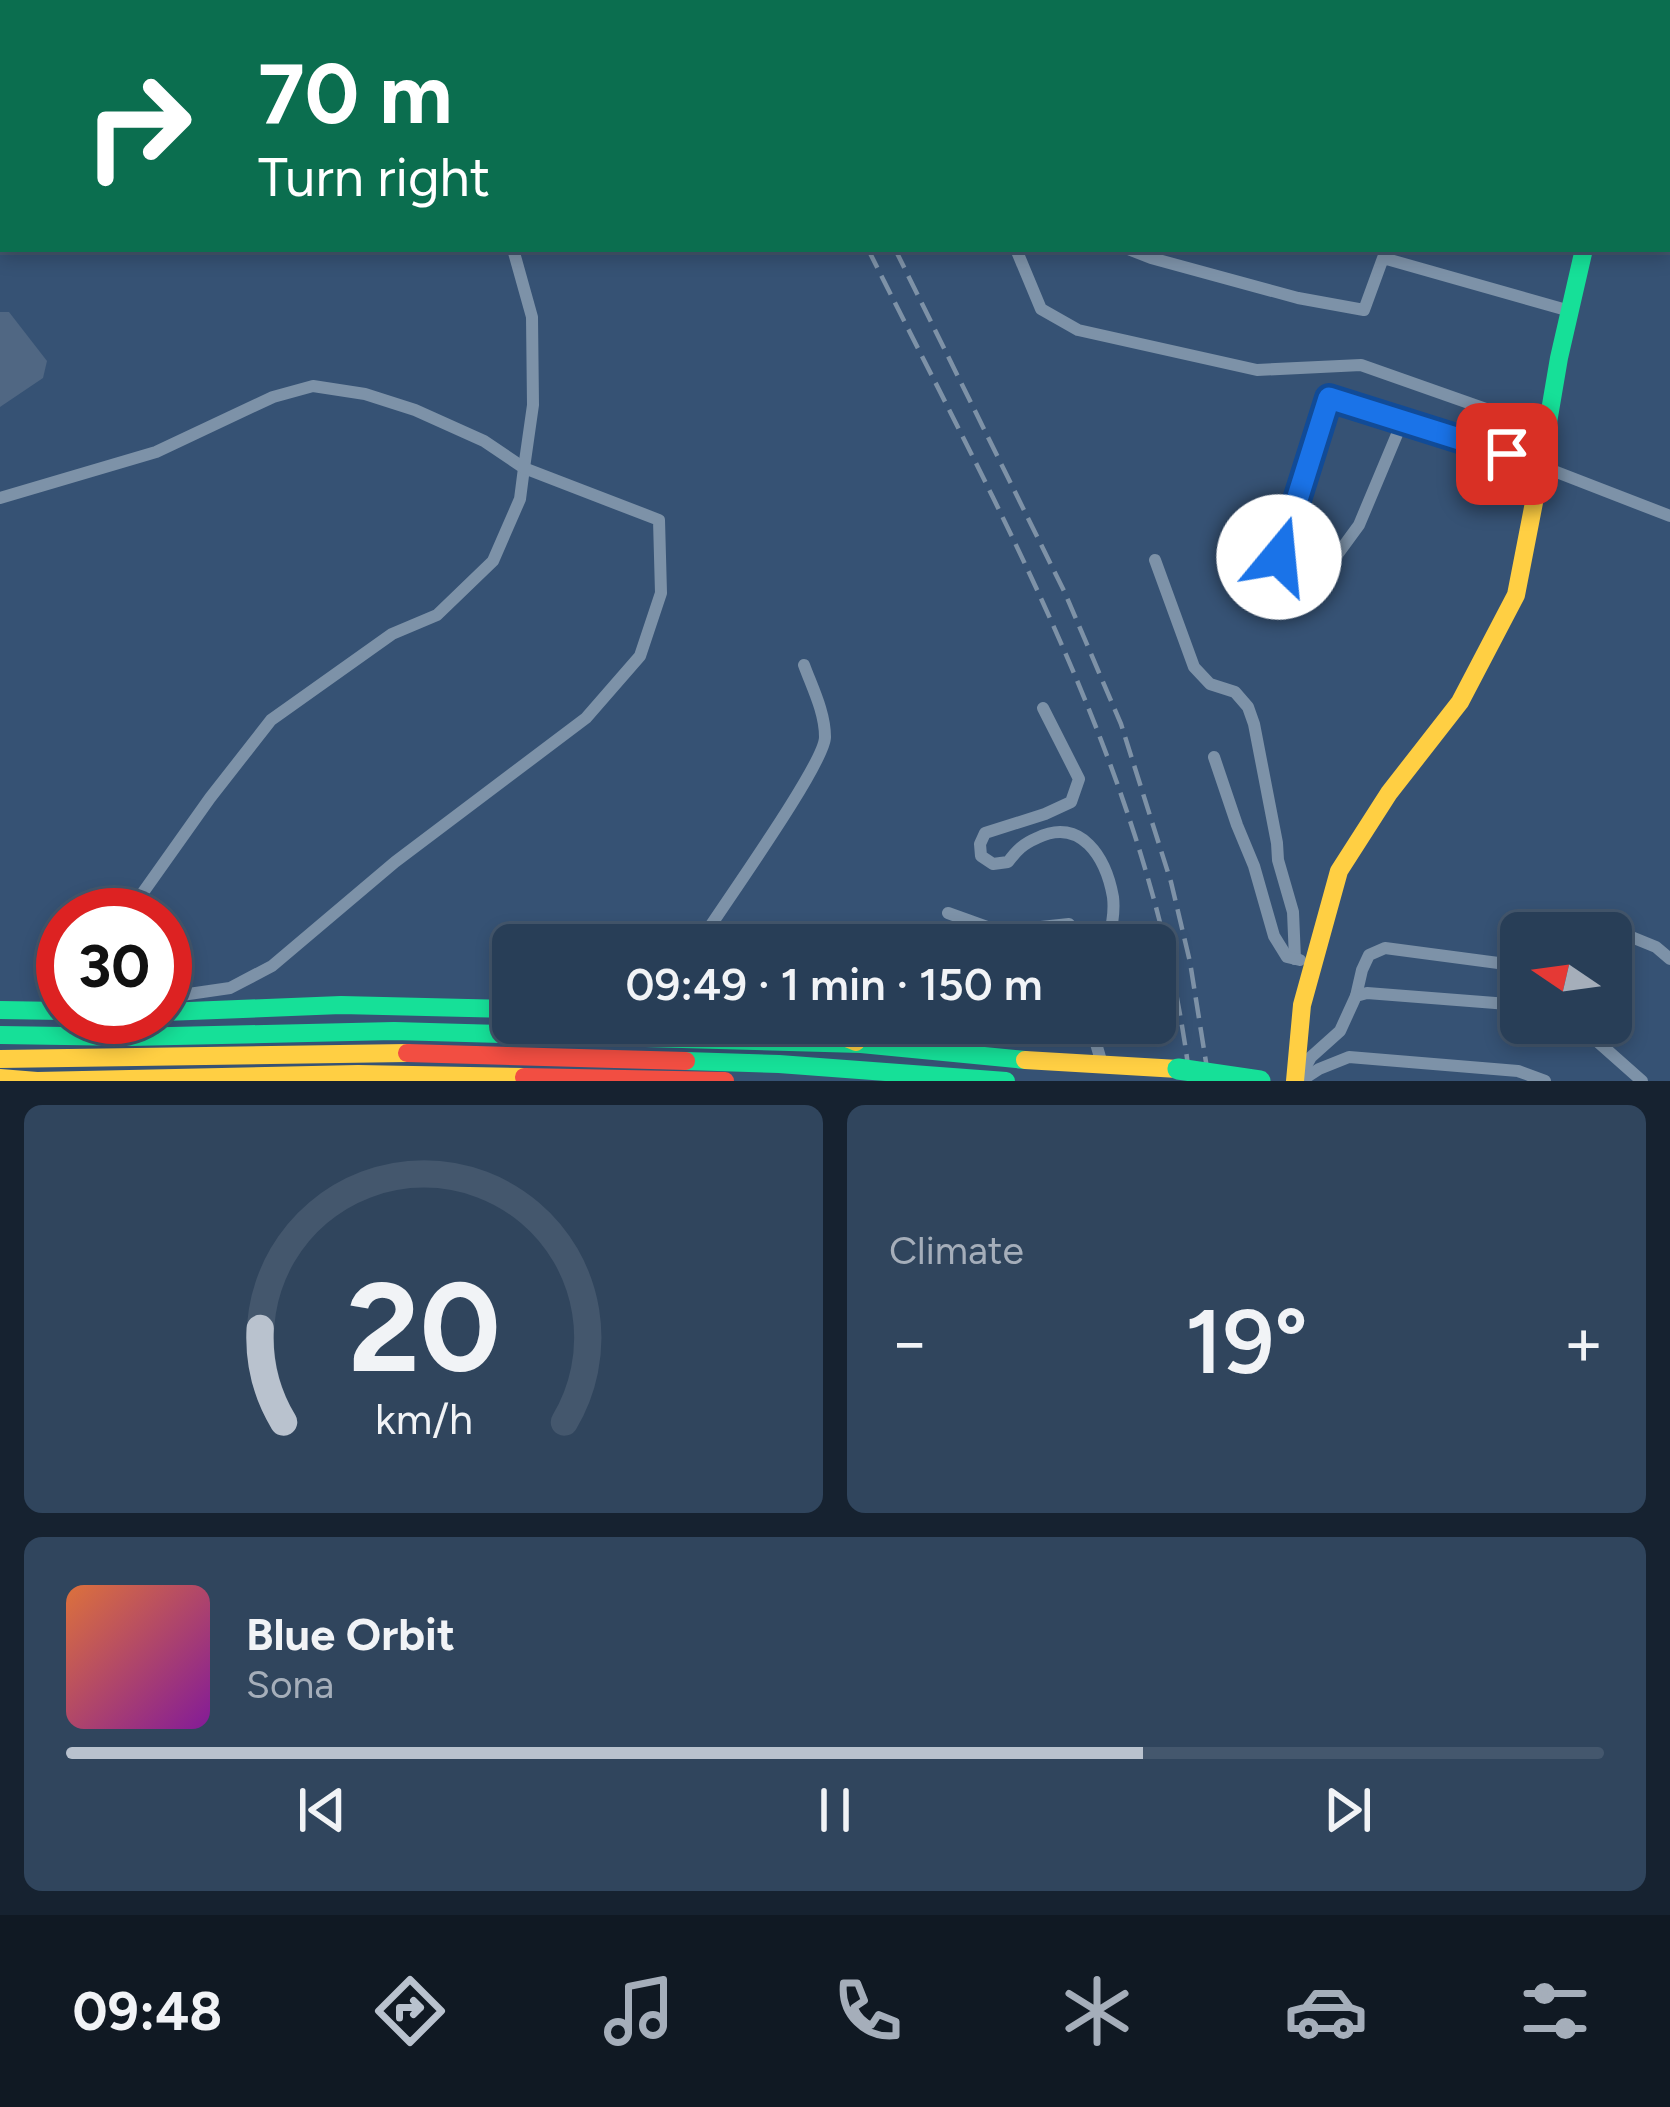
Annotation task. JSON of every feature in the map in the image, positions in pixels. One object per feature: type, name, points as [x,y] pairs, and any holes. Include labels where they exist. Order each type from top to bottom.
[{"type":"main road","points":[[1298,1081],[1302,964],[1339,871],[1389,793],[1460,702],[1516,596],[1583,252]]},
{"type":"main road","points":[[192,1004],[492,1009]]},
{"type":"main road","points":[[0,1010],[36,1010]]},
{"type":"main road","points":[[0,1035],[394,1031],[861,1045],[1178,1069],[1260,1081]]},
{"type":"main road","points":[[0,1078],[37,1081],[392,1053],[778,1064],[999,1080]]},
{"type":"main road","points":[[0,1059],[162,1072],[725,1081]]},
{"type":"main road","points":[[860,1081],[892,1072]]},
{"type":"street","points":[[147,888],[271,720],[392,634],[437,615],[493,561],[520,500],[533,405],[532,316],[514,252]]},
{"type":"street","points":[[1017,252],[1041,309],[1078,330],[1257,370],[1361,365],[1548,431]]},
{"type":"street","points":[[1136,252],[1298,298],[1364,310],[1383,254],[1570,311]]},
{"type":"street","points":[[0,498],[156,452],[273,398],[314,386],[365,394],[415,410],[484,442],[524,468],[659,520],[661,592],[640,656],[586,718],[395,862],[272,966],[230,988],[192,998]]},
{"type":"street","points":[[1266,597],[1329,398],[1541,466],[1670,516]]},
{"type":"street","points":[[1315,585],[1359,525],[1403,420]]},
{"type":"street","points":[[1155,560],[1194,667],[1210,684],[1235,692],[1248,707],[1302,964]]},
{"type":"street","points":[[712,924],[826,742],[822,712],[803,665]]},
{"type":"street","points":[[1043,708],[1078,779],[1076,793],[1071,802],[1045,814],[986,833],[981,856],[993,864],[1008,862],[1021,845],[1053,830],[1085,839],[1098,856],[1112,895],[1112,924]]},
{"type":"street","points":[[1214,757],[1274,936],[1287,957],[1302,964]]},
{"type":"street","points":[[948,913],[979,924]]},
{"type":"street","points":[[1632,937],[1670,958]]},
{"type":"street","points":[[1298,1081],[1311,1057],[1336,1036],[1369,955],[1385,948],[1500,963]]},
{"type":"street","points":[[1356,996],[1367,992],[1500,1003]]},
{"type":"street","points":[[1336,1036],[1349,1057]]},
{"type":"street","points":[[1096,1044],[1102,1064]]},
{"type":"street","points":[[1600,1044],[1642,1081]]},
{"type":"street","points":[[1298,1081],[1349,1057],[1518,1071],[1545,1081]]},
{"type":"lane","points":[[896,1047],[899,1044]]},
{"type":"building","points":[[0,312],[9,312],[47,361],[43,378],[0,407]]},
{"type":"railway","points":[[869,252],[1018,550],[1107,756],[1143,862],[1171,970],[1190,1081]]},
{"type":"railway","points":[[896,252],[1065,593],[1121,724],[1171,882],[1190,962],[1209,1081]]},
{"type":"traffic: fast","points":[[1537,487],[1583,252]]},
{"type":"traffic: fast","points":[[192,1011],[341,1005],[492,1009]]},
{"type":"traffic: fast","points":[[0,1010],[36,1011]]},
{"type":"traffic: fast","points":[[0,1035],[394,1031],[861,1044],[1025,1060]]},
{"type":"traffic: fast","points":[[686,1061],[1006,1081]]},
{"type":"traffic: fast","points":[[1178,1069],[1260,1081]]},
{"type":"traffic: slow","points":[[1295,1081],[1302,1005],[1339,871],[1389,793],[1460,702],[1516,595],[1537,487]]},
{"type":"traffic: slow","points":[[0,1059],[407,1053]]},
{"type":"traffic: slow","points":[[1025,1060],[1178,1069]]},
{"type":"traffic: slow","points":[[0,1078],[524,1077]]},
{"type":"traffic: jam","points":[[407,1053],[686,1061]]},
{"type":"traffic: jam","points":[[524,1077],[725,1081]]},
{"type":"route","points":[[1279,557],[1329,398],[1507,454]]}]
